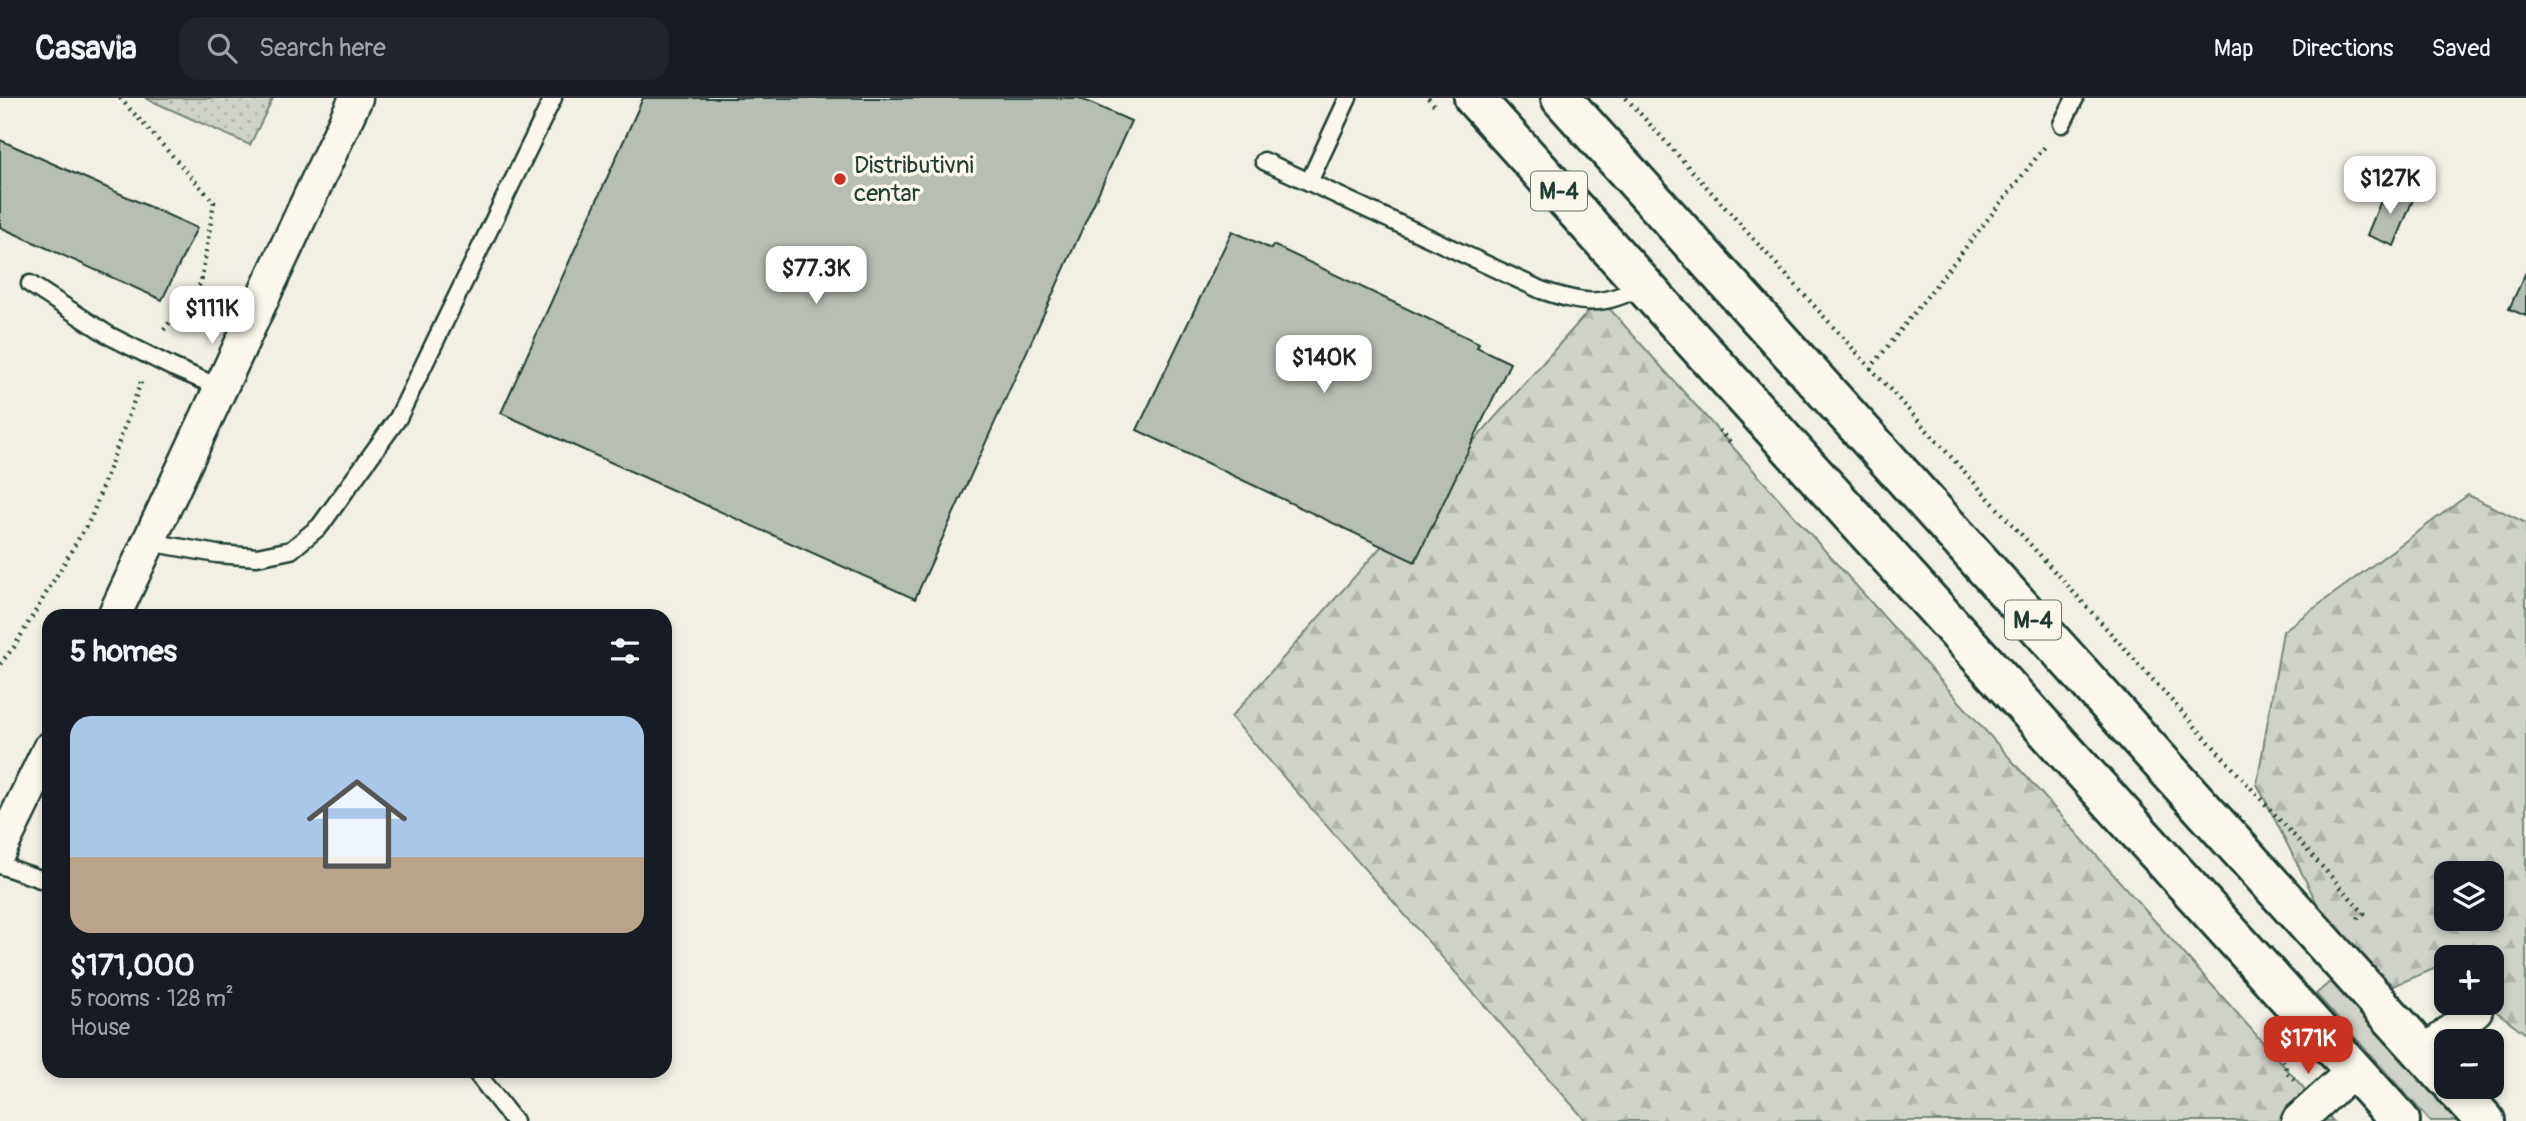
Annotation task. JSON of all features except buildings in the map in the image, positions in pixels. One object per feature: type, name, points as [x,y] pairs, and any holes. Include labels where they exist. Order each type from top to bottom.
[{"type":"main road","name":"M-4","points":[[1474,98],[2400,1121]]},
{"type":"main road","name":"M-4","points":[[1561,98],[2434,1065]]},
{"type":"main road","points":[[2465,1099],[2485,1121]]},
{"type":"street","points":[[117,609],[356,98]]},
{"type":"street","points":[[0,850],[42,763]]},
{"type":"street","points":[[2298,1121],[2354,1070]]},
{"type":"lane","points":[[149,542],[217,554],[257,557],[291,550],[320,526],[398,418],[552,98]]},
{"type":"lane","points":[[1309,182],[1348,98]]},
{"type":"lane","points":[[2062,124],[2075,98]]},
{"type":"lane","points":[[1264,161],[1541,290],[1567,299],[1608,302],[1643,285]]},
{"type":"lane","points":[[30,284],[110,336],[221,388]]},
{"type":"lane","points":[[0,865],[42,880]]},
{"type":"lane","points":[[480,1078],[514,1121]]},
{"type":"path","points":[[1626,98],[2364,913]]},
{"type":"path","points":[[1870,369],[2062,124]]},
{"type":"green space","points":[[145,98],[273,98],[250,145]]},
{"type":"green space","points":[[1600,298],[2333,1121],[1586,1121],[1231,717]]},
{"type":"green space","points":[[2468,495],[2526,523],[2526,1034],[2501,1015],[2504,1015],[2504,945],[2434,945],[2434,969],[2393,986],[2326,921],[2257,784],[2283,631]]},
{"type":"green space","points":[[2332,980],[2434,1094],[2434,1099],[2438,1099],[2458,1121],[2430,1121],[2316,994]]},
{"type":"place","name":"Distributivni centar","points":[[840,179]]}]
